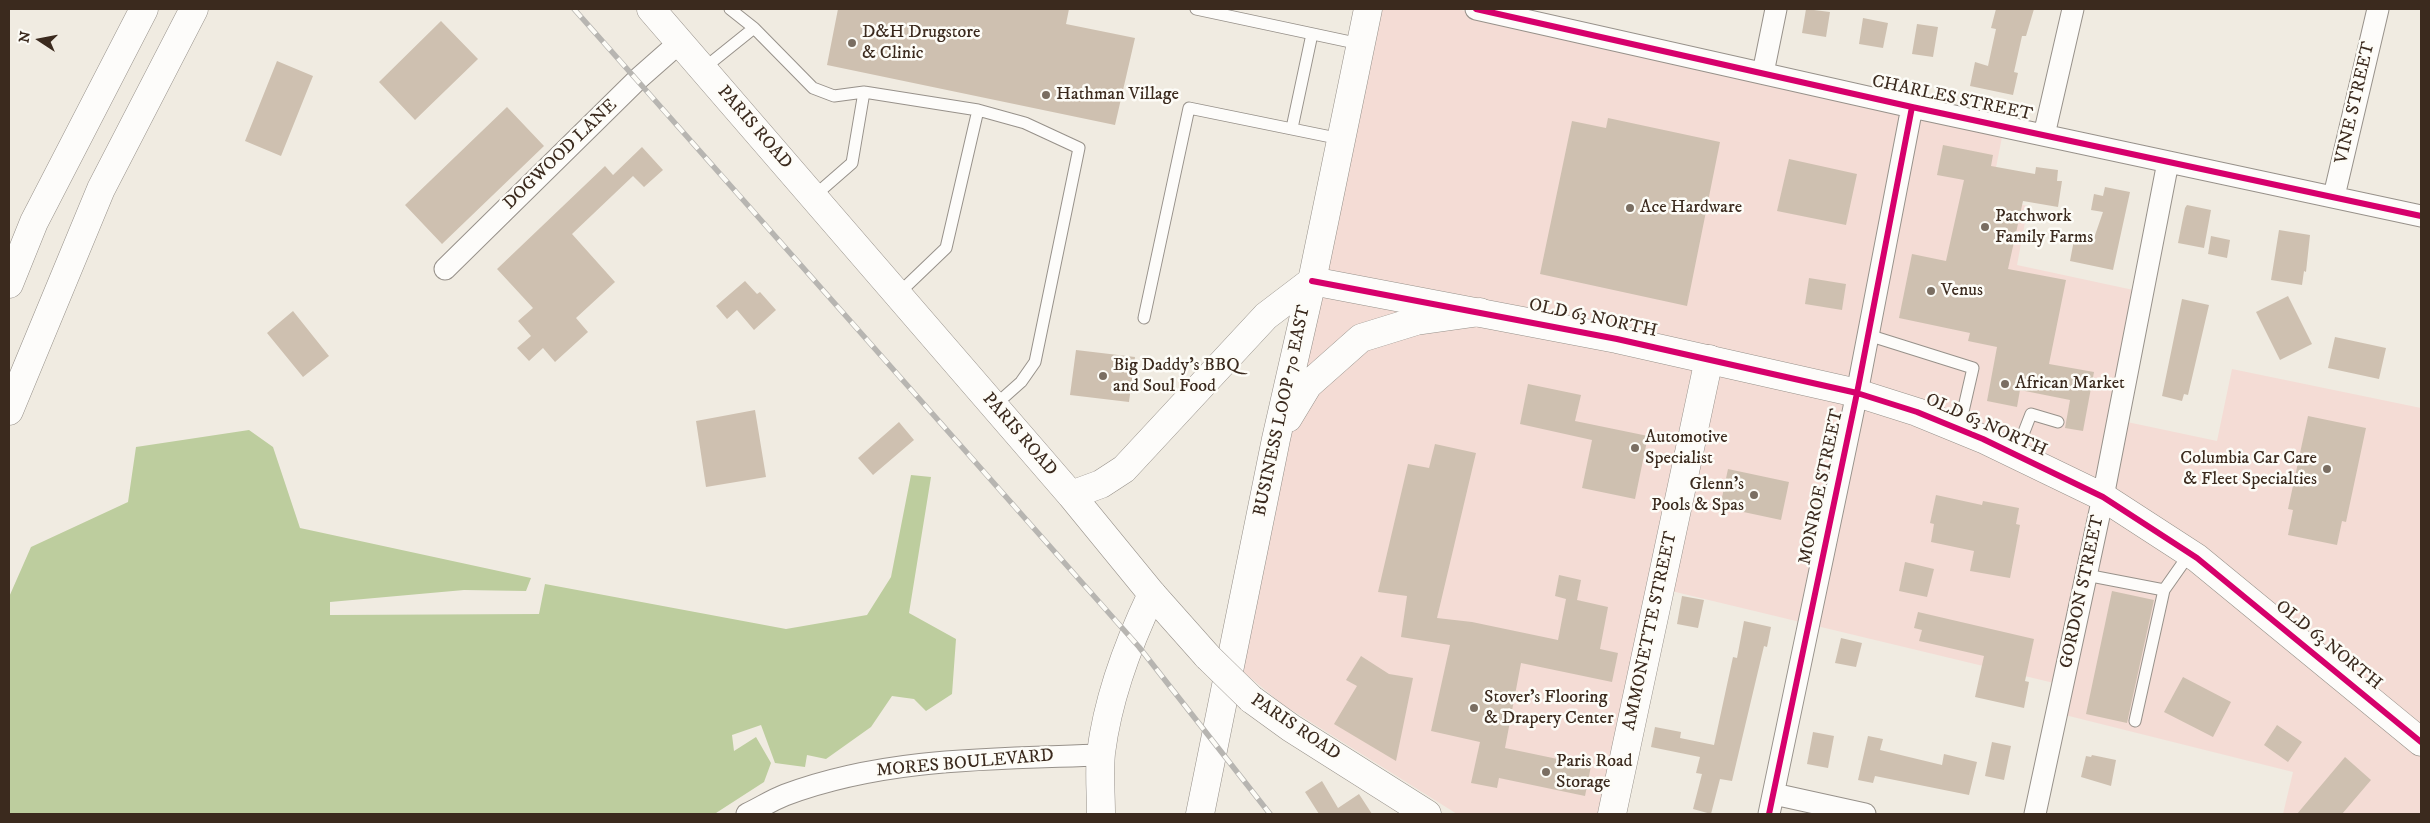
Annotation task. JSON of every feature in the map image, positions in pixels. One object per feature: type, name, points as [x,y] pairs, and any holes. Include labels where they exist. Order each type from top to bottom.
[{"type":"main road","points":[[9,284],[34,222],[144,9]]},
{"type":"main road","points":[[9,411],[101,189],[194,9]]},
{"type":"main road","name":"BUSINESS LOOP 70 EAST","points":[[1200,814],[1276,439],[1312,281],[1368,9]]},
{"type":"main road","name":"PARIS ROAD","points":[[655,10],[703,69],[1071,495],[1152,594],[1208,657],[1251,699],[1290,728],[1427,814]]},
{"type":"main road","points":[[1071,495],[1102,484],[1124,469],[1266,316],[1312,281]]},
{"type":"main road","name":"OLD 63 NORTH","points":[[1312,281],[1480,312],[1709,359],[1857,393],[1917,412],[1959,429],[2103,497],[2190,553],[2421,742]]},
{"type":"main road","points":[[1276,439],[1308,385],[1361,338],[1416,322],[1480,312]]},
{"type":"main road","name":"AMMONETTE STREET","points":[[1612,814],[1709,359]]},
{"type":"main road","points":[[1101,814],[1101,755],[1109,708],[1131,638],[1152,594]]},
{"type":"street","name":"CHARLES STREET","points":[[1476,9],[2044,135],[2421,216]]},
{"type":"street","points":[[1763,73],[1776,9]]},
{"type":"street","points":[[2044,135],[2073,9]]},
{"type":"street","name":"VINE STREET","points":[[2334,196],[2378,9]]},
{"type":"street","name":"DOGWOOD LANE","points":[[445,269],[638,80],[680,42]]},
{"type":"street","name":"MONROE STREET","points":[[1771,804],[1857,393],[1912,106]]},
{"type":"street","name":"GORDON STREET","points":[[2035,814],[2103,497],[2168,162]]},
{"type":"street","name":"MORES BOULEVARD","points":[[747,814],[784,796],[886,768],[978,760],[1101,755]]},
{"type":"street","points":[[1771,804],[1865,814]]},
{"type":"lane","points":[[730,9],[754,28],[813,88],[834,96],[864,92],[978,110],[1025,123],[1079,148],[1035,362],[1021,382],[994,406]]},
{"type":"lane","points":[[1196,9],[1361,44]]},
{"type":"lane","points":[[703,69],[754,28]]},
{"type":"lane","points":[[1292,128],[1312,34]]},
{"type":"lane","points":[[813,197],[852,164],[864,92]]},
{"type":"lane","points":[[1144,318],[1189,108],[1341,139]]},
{"type":"lane","points":[[898,294],[946,248],[978,110]]},
{"type":"lane","points":[[1868,335],[1973,368],[1959,429]]},
{"type":"lane","points":[[2016,455],[2030,414],[2058,422]]},
{"type":"lane","points":[[2135,721],[2164,590],[2190,553]]},
{"type":"lane","points":[[2086,575],[2164,590]]},
{"type":"shaded area","points":[[1371,9],[1456,9],[2003,132],[1990,198],[2028,206],[2017,265],[2138,291],[2113,419],[2217,441],[2232,369],[2421,408],[2421,814],[2283,814],[2293,772],[2053,712],[2058,684],[1663,589],[1620,814],[1457,814],[1282,704],[1234,664]]},
{"type":"green space","points":[[249,430],[273,447],[300,528],[531,578],[526,591],[464,590],[330,602],[330,615],[539,614],[545,584],[786,629],[867,615],[891,577],[911,475],[931,477],[909,613],[956,639],[952,694],[926,711],[914,699],[892,696],[871,727],[826,759],[807,755],[805,767],[775,763],[761,725],[732,735],[734,751],[756,737],[771,763],[764,782],[716,813],[9,814],[9,597],[31,547],[128,502],[136,447]]},
{"type":"building","name":"Hathman Village","points":[[838,9],[1069,9],[1066,24],[1135,38],[1115,125],[827,65]]},
{"type":"building","points":[[1806,9],[1830,12],[1826,37],[1802,33]]},
{"type":"building","points":[[1996,9],[2034,9],[2026,36],[2022,36],[2014,72],[2018,73],[2013,95],[1970,86],[1975,62],[1988,66],[1996,29],[1991,28]]},
{"type":"building","points":[[1863,18],[1888,23],[1883,48],[1859,44]]},
{"type":"building","points":[[441,21],[478,59],[415,120],[379,82]]},
{"type":"building","points":[[1917,24],[1938,27],[1933,57],[1912,54]]},
{"type":"building","points":[[277,61],[313,76],[281,156],[245,141]]},
{"type":"building","points":[[507,107],[544,146],[442,244],[405,205]]},
{"type":"building","name":"Ace Hardware","points":[[1608,118],[1720,142],[1687,306],[1540,274],[1572,121],[1606,128]]},
{"type":"building","points":[[1943,145],[1993,155],[1991,166],[2035,174],[2036,167],[2058,170],[2057,181],[2062,181],[2058,207],[2023,201],[2008,269],[2066,280],[2049,364],[2094,372],[2083,431],[2065,428],[2070,400],[2020,390],[2017,407],[1987,401],[1997,347],[1968,341],[1970,333],[1899,318],[1912,254],[1946,261],[1964,180],[1937,175]]},
{"type":"building","points":[[642,147],[663,170],[644,187],[633,176],[572,234],[615,282],[576,318],[588,332],[555,362],[543,348],[529,361],[517,348],[531,336],[518,321],[533,308],[497,269],[605,166],[613,175]]},
{"type":"building","points":[[1789,159],[1857,174],[1846,225],[1777,211]]},
{"type":"building","points":[[2105,187],[2130,192],[2113,270],[2070,261],[2074,240],[2093,241],[2103,212],[2091,210],[2094,194],[2103,196]]},
{"type":"building","points":[[2187,205],[2211,210],[2204,248],[2178,243]]},
{"type":"building","points":[[2279,230],[2310,235],[2306,272],[2304,271],[2302,285],[2271,280]]},
{"type":"building","points":[[2211,236],[2230,240],[2227,258],[2208,254]]},
{"type":"building","points":[[1809,278],[1846,284],[1842,310],[1805,304]]},
{"type":"building","points":[[745,281],[757,294],[760,292],[776,310],[754,330],[737,310],[727,319],[716,306]]},
{"type":"building","points":[[2288,296],[2312,344],[2280,360],[2256,312]]},
{"type":"building","points":[[2182,299],[2209,305],[2188,395],[2184,394],[2182,401],[2162,396]]},
{"type":"building","points":[[293,311],[329,356],[303,377],[267,333]]},
{"type":"building","points":[[2335,337],[2386,348],[2379,379],[2328,368]]},
{"type":"building","name":"Big Daddy's BBQ and Soul Food","points":[[1076,350],[1135,357],[1129,402],[1070,395]]},
{"type":"building","points":[[1528,384],[1581,395],[1575,421],[1648,436],[1635,499],[1582,488],[1592,440],[1520,424]]},
{"type":"building","points":[[755,410],[766,477],[706,487],[696,421]]},
{"type":"building","name":"Columbia Car Care & Fleet Specialties","points":[[2308,416],[2366,428],[2346,522],[2342,521],[2337,545],[2288,535],[2293,510],[2288,509]]},
{"type":"building","points":[[899,422],[914,440],[873,475],[858,458]]},
{"type":"building","points":[[1435,444],[1476,453],[1437,618],[1472,622],[1558,640],[1566,599],[1555,596],[1559,575],[1581,580],[1577,600],[1608,607],[1600,649],[1618,653],[1612,682],[1521,663],[1505,748],[1591,766],[1585,796],[1499,778],[1497,788],[1471,783],[1480,742],[1431,731],[1450,645],[1401,637],[1407,596],[1378,592],[1408,464],[1429,468]]},
{"type":"building","name":"Glenn's Pools & Spas","points":[[1728,469],[1789,482],[1781,520],[1720,507]]},
{"type":"building","points":[[1936,495],[1982,505],[1983,501],[2019,508],[2016,524],[2020,525],[2010,578],[1970,571],[1974,551],[1931,542],[1934,524],[1930,523]]},
{"type":"building","points":[[1905,562],[1934,569],[1927,597],[1899,591]]},
{"type":"building","points":[[2112,591],[2154,600],[2127,723],[2086,714]]},
{"type":"building","points":[[1682,596],[1704,600],[1698,628],[1677,624]]},
{"type":"building","points":[[1918,612],[2034,639],[2025,681],[2029,682],[2024,708],[1975,697],[1984,656],[1919,641],[1922,630],[1914,628]]},
{"type":"building","points":[[1744,621],[1771,627],[1767,647],[1764,646],[1732,781],[1720,779],[1711,814],[1693,809],[1702,774],[1696,773],[1700,757],[1651,747],[1655,727],[1681,732],[1680,738],[1714,745],[1733,657],[1737,658]]},
{"type":"building","points":[[1841,638],[1862,643],[1856,667],[1835,663]]},
{"type":"building","points":[[1361,656],[1389,674],[1413,678],[1396,761],[1334,724],[1357,686],[1346,680]]},
{"type":"building","points":[[2183,677],[2231,702],[2213,737],[2164,712]]},
{"type":"building","points":[[2277,725],[2302,742],[2288,762],[2264,745]]},
{"type":"building","points":[[1813,732],[1834,736],[1828,768],[1807,764]]},
{"type":"building","points":[[1868,736],[1883,739],[1880,750],[1942,765],[1944,754],[1977,762],[1969,795],[1875,776],[1873,783],[1858,780]]},
{"type":"building","points":[[1992,742],[2011,746],[2004,780],[1985,776]]},
{"type":"building","points":[[2092,755],[2116,760],[2111,786],[2081,777],[2086,756],[2091,757]]},
{"type":"building","points":[[2345,757],[2371,780],[2342,814],[2297,814]]},
{"type":"building","points":[[1322,781],[1338,808],[1359,794],[1372,814],[1319,814],[1305,792]]},
{"type":"railway","points":[[574,9],[1139,647],[1270,814]]},
{"type":"cycle path","points":[[1476,9],[1912,107],[2421,216]]},
{"type":"cycle path","points":[[1769,814],[1857,393],[1912,107]]},
{"type":"cycle path","points":[[1312,281],[1617,339],[1857,393],[1917,412],[1983,439],[2103,497],[2197,558],[2421,742]]},
{"type":"place","name":"D&H Drugstore & Clinic","points":[[852,43]]},
{"type":"place","name":"Hathman Village","points":[[1046,95]]},
{"type":"place","name":"Ace Hardware","points":[[1630,208]]},
{"type":"place","name":"Patchwork Family Farms","points":[[1985,227]]},
{"type":"place","name":"Venus","points":[[1931,291]]},
{"type":"place","name":"Big Daddy's BBQ and Soul Food","points":[[1103,376]]},
{"type":"place","name":"African Market","points":[[2005,384]]},
{"type":"place","name":"Automotive Specialist","points":[[1635,448]]},
{"type":"place","name":"Columbia Car Care & Fleet Specialties","points":[[2327,469]]},
{"type":"place","name":"Glenn's Pools & Spas","points":[[1754,495]]},
{"type":"place","name":"Stover's Flooring & Drapery Center","points":[[1474,708]]},
{"type":"place","name":"Paris Road Storage","points":[[1546,772]]}]
